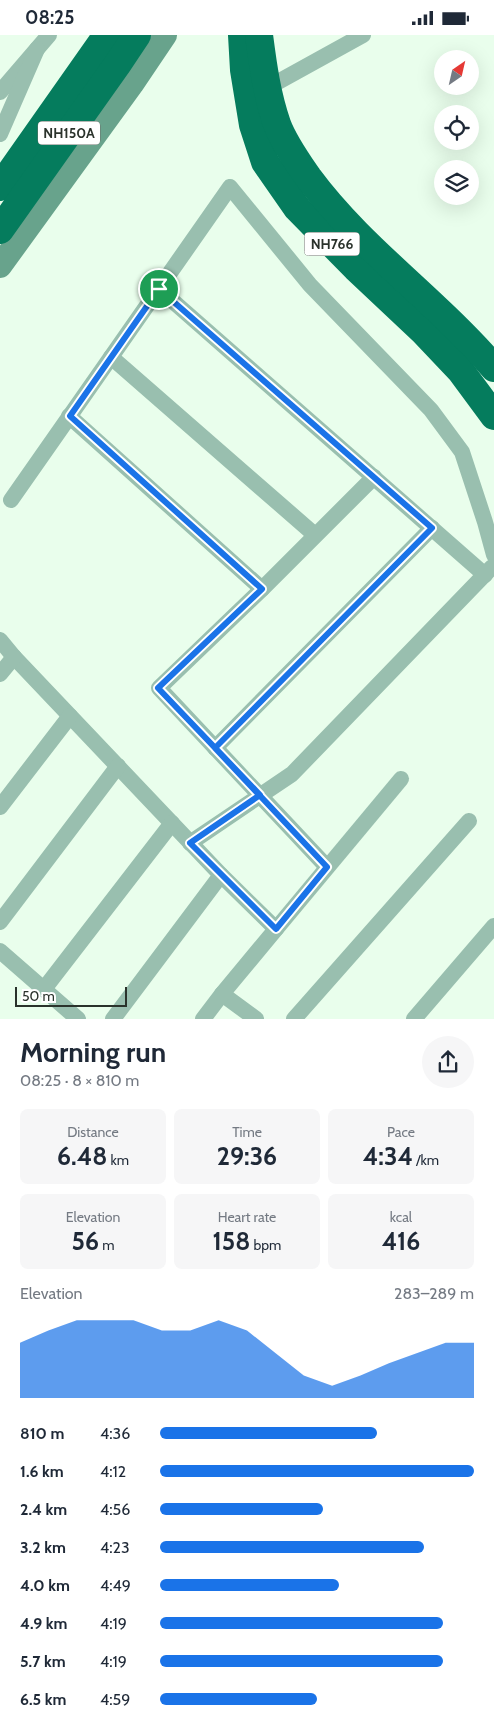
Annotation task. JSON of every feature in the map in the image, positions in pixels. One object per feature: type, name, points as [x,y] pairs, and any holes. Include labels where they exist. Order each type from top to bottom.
[{"type":"highway","points":[[0,187],[108,35]]},
{"type":"highway","name":"NH150A","points":[[0,229],[137,35]]},
{"type":"highway","name":"NH766","points":[[242,35],[244,70],[253,125],[265,162],[297,208],[356,268],[424,332],[460,370],[494,416]]},
{"type":"highway","points":[[259,35],[267,88],[278,126],[296,161],[322,196],[366,244],[457,329],[494,368]]},
{"type":"street","points":[[0,92],[49,35]]},
{"type":"street","points":[[0,266],[132,84],[165,35]]},
{"type":"street","points":[[267,88],[363,35]]},
{"type":"street","points":[[0,134],[37,49]]},
{"type":"street","points":[[11,500],[230,187],[310,285],[431,410],[462,452],[490,522],[494,555]]},
{"type":"street","points":[[159,289],[432,528],[490,569],[292,774],[190,843]]},
{"type":"street","points":[[110,357],[315,535]]},
{"type":"street","points":[[70,416],[262,589]]},
{"type":"street","points":[[327,867],[158,688],[262,589],[374,477]]},
{"type":"street","points":[[215,748],[432,528]]},
{"type":"street","points":[[0,640],[190,843],[276,929]]},
{"type":"street","points":[[0,674],[14,657]]},
{"type":"street","points":[[0,807],[70,716]]},
{"type":"street","points":[[0,922],[118,766]]},
{"type":"street","points":[[203,1019],[401,779]]},
{"type":"street","points":[[294,1019],[468,821]]},
{"type":"street","points":[[44,989],[172,823]]},
{"type":"street","points":[[113,1019],[221,875]]},
{"type":"street","points":[[414,1019],[494,926]]},
{"type":"street","points":[[0,951],[78,1019]]},
{"type":"street","points":[[222,994],[256,1019]]},
{"type":"route","points":[[159,289],[70,416],[262,589],[158,688],[215,748],[260,795],[190,843],[276,929],[327,867],[260,795],[215,748],[432,528],[159,289]]}]
